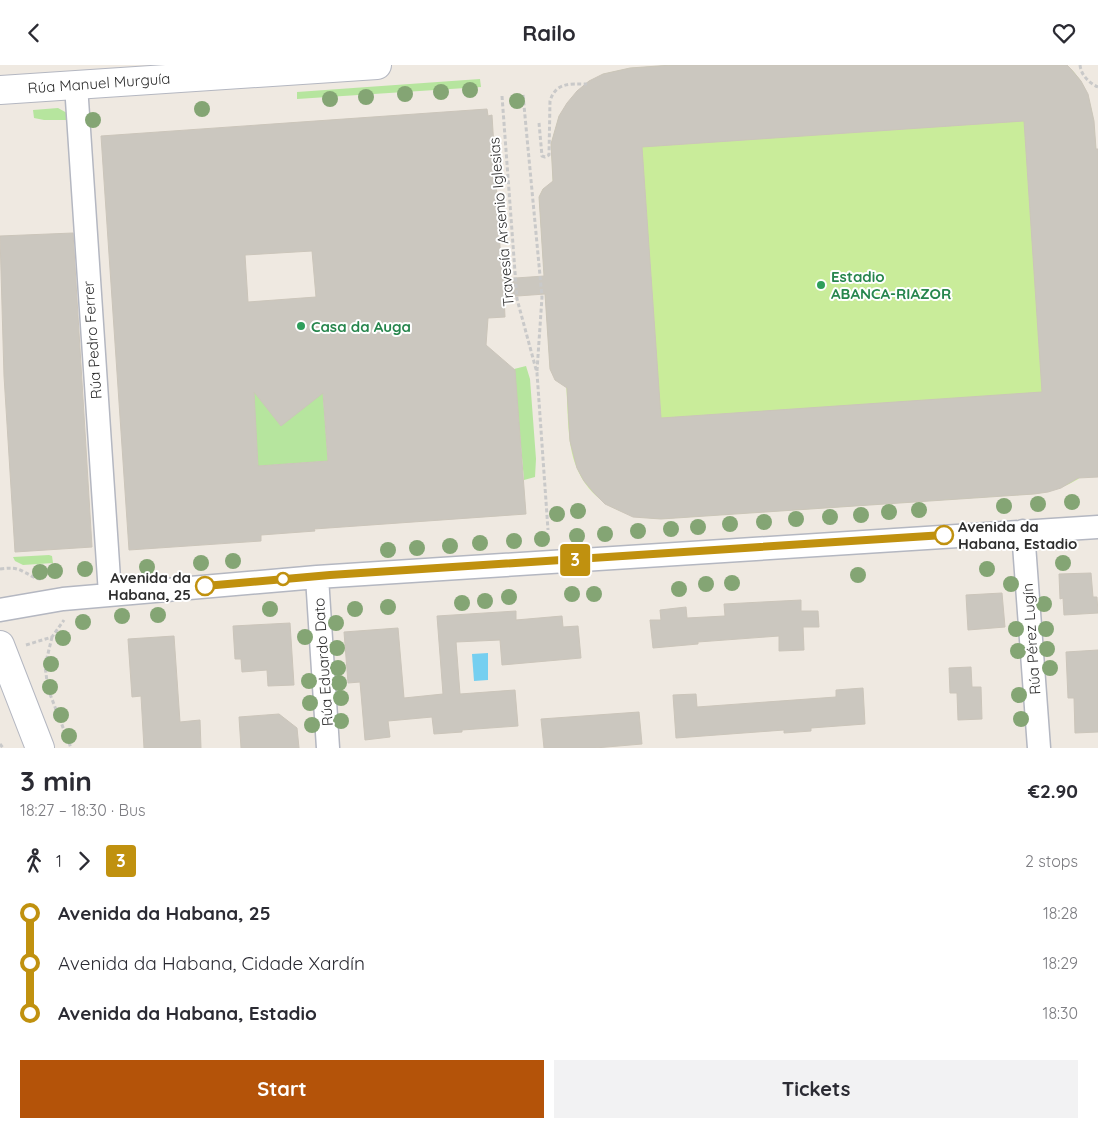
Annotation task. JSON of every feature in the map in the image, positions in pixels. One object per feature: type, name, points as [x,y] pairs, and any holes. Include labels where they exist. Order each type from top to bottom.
[{"type":"main road","name":"Rúa Manuel Murguía","points":[[0,90],[282,68],[377,65]]},
{"type":"main road","points":[[0,645],[40,748]]},
{"type":"street","name":"Rúa Pedro Ferrer","points":[[76,85],[110,594]]},
{"type":"street","points":[[0,610],[63,599],[110,594],[317,577],[1098,527]]},
{"type":"street","name":"Rúa Pérez Lugín","points":[[1023,531],[1039,748]]},
{"type":"street","name":"Rúa Eduardo Dato","points":[[317,577],[328,748]]},
{"type":"path","points":[[1080,65],[1081,71],[1089,82],[1098,87]]},
{"type":"path","points":[[539,123],[542,156],[546,157],[549,155],[550,101],[552,94],[564,85],[587,84]]},
{"type":"path","name":"Travesía Arsenio Iglesias","points":[[523,95],[542,297],[536,373],[548,529]]},
{"type":"path","name":"Travesía Arsenio Iglesias","points":[[502,96],[517,299],[536,373]]},
{"type":"path","points":[[0,569],[18,569],[37,579],[47,579]]},
{"type":"path","points":[[64,621],[52,637],[45,666],[48,689],[71,748]]},
{"type":"path","points":[[28,644],[52,637]]},
{"type":"path","points":[[0,744],[3,748]]},
{"type":"green space","name":"Estadio ABANCA-RIAZOR","points":[[672,65],[1067,65],[1082,83],[1087,93],[1093,115],[1096,149],[1098,428],[1090,462],[1083,475],[1063,487],[1034,494],[661,519],[645,518],[630,514],[604,502],[593,493],[584,482],[577,468],[570,445],[566,384],[556,380],[550,369],[539,197],[543,189],[553,184],[551,144],[559,116],[603,74],[630,68]]},
{"type":"green space","points":[[480,79],[481,87],[297,99],[297,92]]},
{"type":"green space","points":[[58,108],[67,113],[68,120],[34,118],[33,110]]},
{"type":"green space","points":[[526,366],[530,379],[536,459],[535,477],[524,480],[514,369]]},
{"type":"green space","points":[[321,369],[328,461],[258,466],[252,374]]},
{"type":"green space","points":[[52,556],[53,563],[23,565],[15,561],[13,557]]},
{"type":"water","points":[[488,653],[488,680],[474,681],[472,654]]},
{"type":"building","points":[[672,65],[1067,65],[1081,81],[1088,94],[1094,121],[1096,149],[1098,149],[1098,477],[1078,478],[1061,488],[1034,494],[661,519],[633,517],[605,504],[584,481],[577,468],[570,441],[567,388],[555,380],[550,369],[545,294],[504,297],[505,317],[488,318],[486,345],[515,370],[526,514],[314,529],[315,531],[261,535],[261,541],[129,550],[101,136],[487,109],[488,116],[492,115],[502,279],[544,276],[539,197],[543,189],[553,181],[551,144],[559,116],[577,91],[589,81],[603,74],[630,68]],"holes":[[[1024,121],[1042,392],[661,418],[642,147]],[[312,251],[316,297],[248,302],[245,255]],[[254,392],[281,426],[323,393],[328,461],[258,466]]]},
{"type":"building","points":[[73,233],[92,547],[15,552],[4,376],[0,236]]},
{"type":"building","points":[[1091,573],[1093,597],[1097,597],[1098,613],[1064,615],[1063,598],[1060,599],[1059,574]]},
{"type":"building","points":[[1002,593],[1005,627],[968,630],[966,595]]},
{"type":"building","points":[[801,600],[801,611],[818,611],[819,627],[803,627],[804,650],[779,651],[779,636],[698,642],[698,644],[653,648],[650,620],[661,620],[660,610],[686,607],[687,618],[725,616],[724,604]]},
{"type":"building","points":[[516,611],[516,620],[562,616],[563,627],[578,626],[581,658],[502,665],[500,640],[456,642],[460,694],[515,690],[518,726],[434,734],[432,717],[388,721],[390,737],[365,740],[360,682],[348,683],[344,632],[398,628],[404,698],[443,694],[437,616]]},
{"type":"building","points":[[290,623],[294,685],[268,686],[267,670],[242,672],[241,659],[235,659],[233,626]]},
{"type":"building","points":[[174,636],[180,722],[200,720],[201,748],[144,748],[141,696],[132,697],[128,639]]},
{"type":"building","points":[[1098,650],[1098,732],[1075,733],[1074,698],[1068,698],[1066,652]]},
{"type":"building","points":[[971,667],[972,687],[981,687],[982,719],[958,720],[957,693],[950,693],[949,668]]},
{"type":"building","points":[[863,688],[865,724],[811,728],[811,731],[784,733],[784,730],[676,738],[673,695],[696,694],[697,707],[836,697],[836,690]]},
{"type":"building","points":[[639,712],[642,744],[595,748],[544,748],[541,719]]},
{"type":"building","points":[[279,714],[297,728],[299,748],[241,748],[239,717]]},
{"type":"bus line","name":"3","points":[[205,586],[330,575],[944,535]]},
{"type":"place","name":"Estadio ABANCA-RIAZOR","points":[[821,285]]},
{"type":"place","name":"Casa da Auga","points":[[301,326]]},
{"type":"place","name":"Avenida da Habana, Estadio","points":[[944,535]]},
{"type":"place","name":"Avenida da Habana, 25","points":[[205,586]]}]
